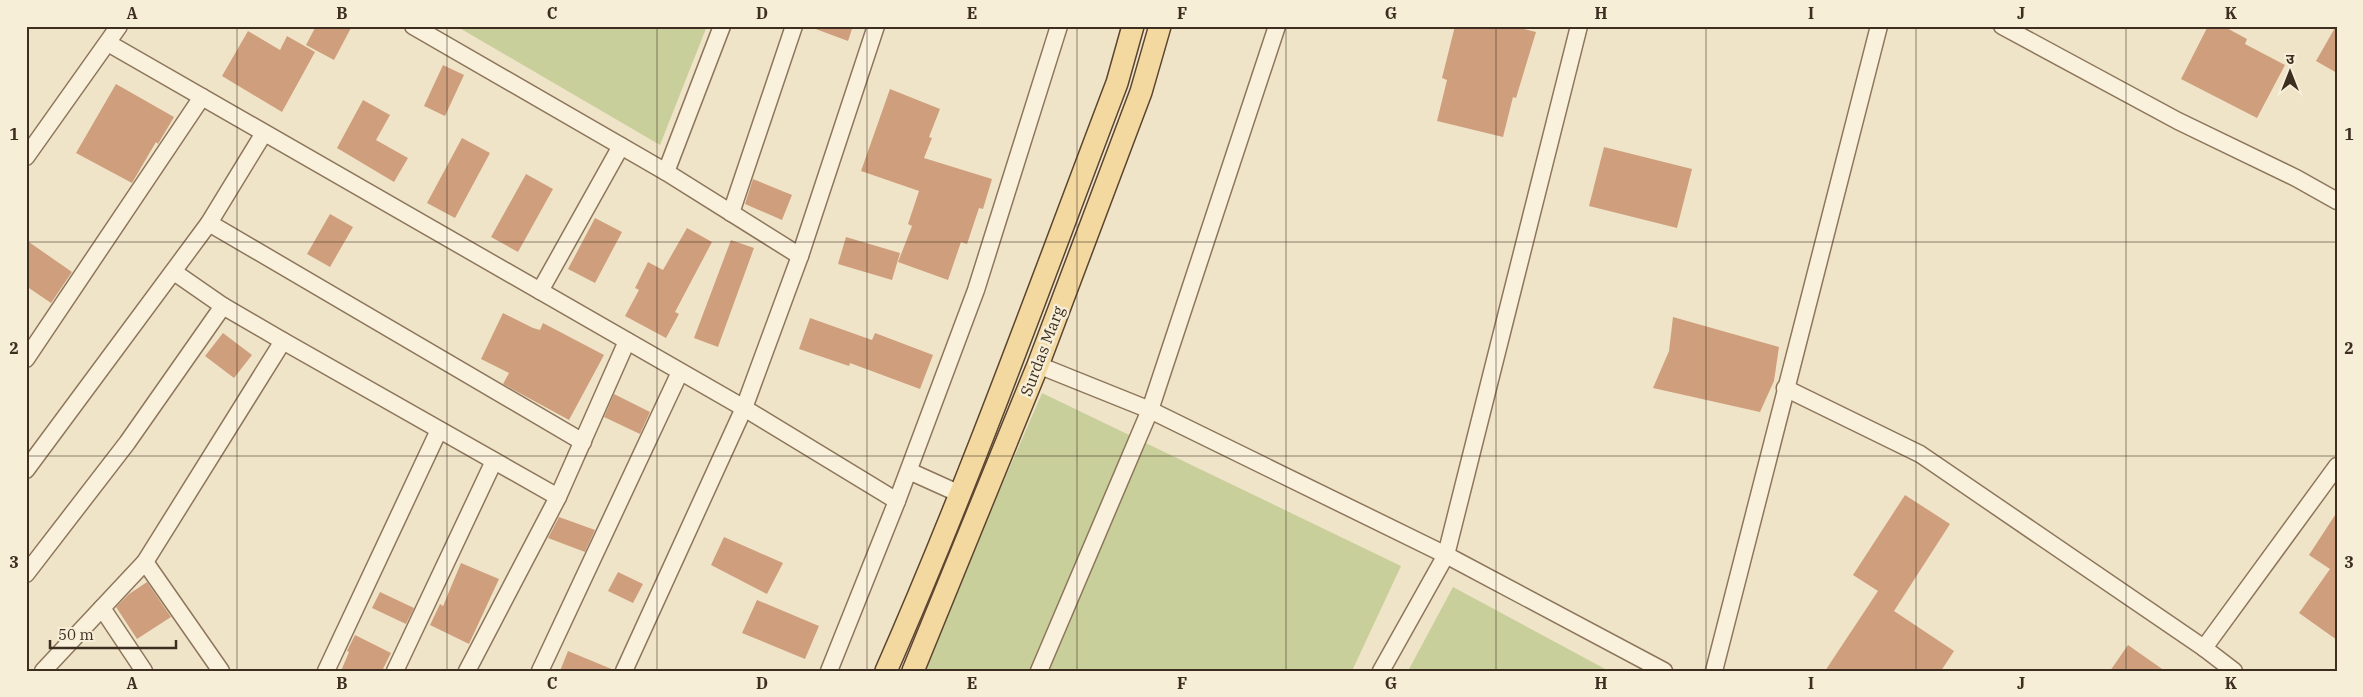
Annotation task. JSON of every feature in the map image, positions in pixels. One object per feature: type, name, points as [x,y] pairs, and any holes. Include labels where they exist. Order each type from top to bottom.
[{"type":"main road","name":"Surdas Marg","points":[[886,671],[924,584],[960,494],[1117,83],[1133,26]]},
{"type":"main road","name":"Surdas Marg","points":[[913,671],[1038,365],[1142,92],[1160,26]]},
{"type":"main road","points":[[1013,354],[1038,365]]},
{"type":"street","points":[[26,157],[119,26]]},
{"type":"street","points":[[413,26],[666,172],[800,256]]},
{"type":"street","points":[[666,172],[722,26]]},
{"type":"street","points":[[731,212],[794,26]]},
{"type":"street","points":[[624,671],[744,408],[800,256],[876,26]]},
{"type":"street","points":[[829,671],[897,502],[976,290],[1059,26]]},
{"type":"street","points":[[1039,671],[1150,410],[1277,26]]},
{"type":"street","points":[[1381,671],[1446,555],[1579,26]]},
{"type":"street","points":[[1714,671],[1878,26]]},
{"type":"street","points":[[2002,26],[2178,121],[2296,178],[2337,201]]},
{"type":"street","points":[[108,43],[744,408],[897,502]]},
{"type":"street","points":[[26,359],[202,97]]},
{"type":"street","points":[[26,470],[209,223],[264,133]]},
{"type":"street","points":[[540,291],[622,146]]},
{"type":"street","points":[[209,223],[583,442]]},
{"type":"street","points":[[174,272],[223,306],[558,497]]},
{"type":"street","points":[[26,574],[126,443],[223,306]]},
{"type":"street","points":[[43,671],[145,562],[283,341]]},
{"type":"street","points":[[467,671],[558,497],[627,341]]},
{"type":"street","points":[[1038,365],[1150,410],[1446,555],[1664,671]]},
{"type":"street","points":[[540,671],[680,372]]},
{"type":"street","points":[[1785,388],[1920,454],[2204,648],[2234,671]]},
{"type":"street","points":[[326,671],[439,430]]},
{"type":"street","points":[[395,671],[494,461]]},
{"type":"street","points":[[2204,648],[2337,466]]},
{"type":"street","points":[[909,470],[960,494]]},
{"type":"street","points":[[145,562],[221,671]]},
{"type":"street","points":[[102,608],[144,671]]},
{"type":"green space","points":[[456,26],[707,26],[660,145]]},
{"type":"green space","points":[[1042,393],[1401,566],[1352,671],[921,671]]},
{"type":"green space","points":[[1453,587],[1609,671],[1408,671]]},
{"type":"building","points":[[316,26],[352,26],[334,60],[306,45]]},
{"type":"building","points":[[813,26],[853,26],[848,41],[813,28]]},
{"type":"building","points":[[1455,26],[1512,26],[1536,32],[1516,98],[1513,97],[1503,137],[1437,121],[1447,80],[1442,78]]},
{"type":"building","points":[[2208,26],[2223,26],[2247,39],[2245,44],[2285,65],[2257,118],[2181,79]]},
{"type":"building","points":[[2337,26],[2337,73],[2316,61]]},
{"type":"building","points":[[248,31],[280,50],[287,36],[315,52],[282,112],[222,76]]},
{"type":"building","points":[[443,65],[464,75],[445,116],[424,106]]},
{"type":"building","points":[[116,84],[174,117],[158,144],[156,142],[132,183],[76,153]]},
{"type":"building","points":[[890,89],[940,109],[929,137],[932,138],[924,158],[992,179],[983,209],[979,208],[967,244],[961,242],[948,280],[898,262],[912,226],[908,224],[919,191],[861,171]]},
{"type":"building","points":[[363,100],[390,115],[376,140],[408,158],[394,182],[337,148]]},
{"type":"building","points":[[462,138],[490,153],[455,218],[427,203]]},
{"type":"building","points":[[1604,147],[1692,169],[1677,228],[1589,206]]},
{"type":"building","points":[[526,174],[553,189],[518,252],[491,237]]},
{"type":"building","points":[[753,179],[792,195],[782,220],[745,204]]},
{"type":"building","points":[[330,214],[353,227],[330,267],[307,254]]},
{"type":"building","points":[[595,218],[622,232],[595,283],[568,269]]},
{"type":"building","points":[[687,228],[712,242],[675,312],[679,314],[666,338],[625,316],[639,290],[635,288],[648,262],[663,270]]},
{"type":"building","points":[[846,237],[900,253],[892,280],[838,264]]},
{"type":"building","points":[[26,240],[72,272],[51,303],[26,286]]},
{"type":"building","points":[[731,240],[754,248],[718,347],[694,338]]},
{"type":"building","points":[[503,313],[540,330],[543,323],[604,355],[569,420],[503,384],[509,373],[481,359]]},
{"type":"building","points":[[1673,317],[1779,347],[1774,381],[1760,412],[1653,388],[1669,351]]},
{"type":"building","points":[[810,318],[872,340],[875,333],[933,355],[920,389],[850,363],[849,366],[799,349]]},
{"type":"building","points":[[223,333],[252,355],[234,378],[205,356]]},
{"type":"building","points":[[614,394],[650,412],[640,434],[604,417]]},
{"type":"building","points":[[1905,495],[1950,524],[1894,611],[1954,651],[1941,671],[1825,671],[1878,591],[1853,575]]},
{"type":"building","points":[[2337,512],[2337,640],[2299,613],[2330,569],[2309,555]]},
{"type":"building","points":[[559,517],[595,530],[585,552],[548,538]]},
{"type":"building","points":[[724,537],[783,563],[767,594],[711,565]]},
{"type":"building","points":[[461,563],[499,579],[469,644],[430,625],[440,604],[443,606]]},
{"type":"building","points":[[618,572],[643,584],[633,603],[608,591]]},
{"type":"building","points":[[147,582],[171,617],[137,639],[116,607],[129,594]]},
{"type":"building","points":[[380,592],[414,608],[406,624],[372,608]]},
{"type":"building","points":[[757,600],[819,626],[805,659],[742,633]]},
{"type":"building","points":[[355,635],[391,653],[382,671],[341,671],[349,652],[347,651]]},
{"type":"building","points":[[2128,645],[2165,671],[2110,671]]},
{"type":"building","points":[[568,651],[614,670],[614,671],[560,671]]}]
